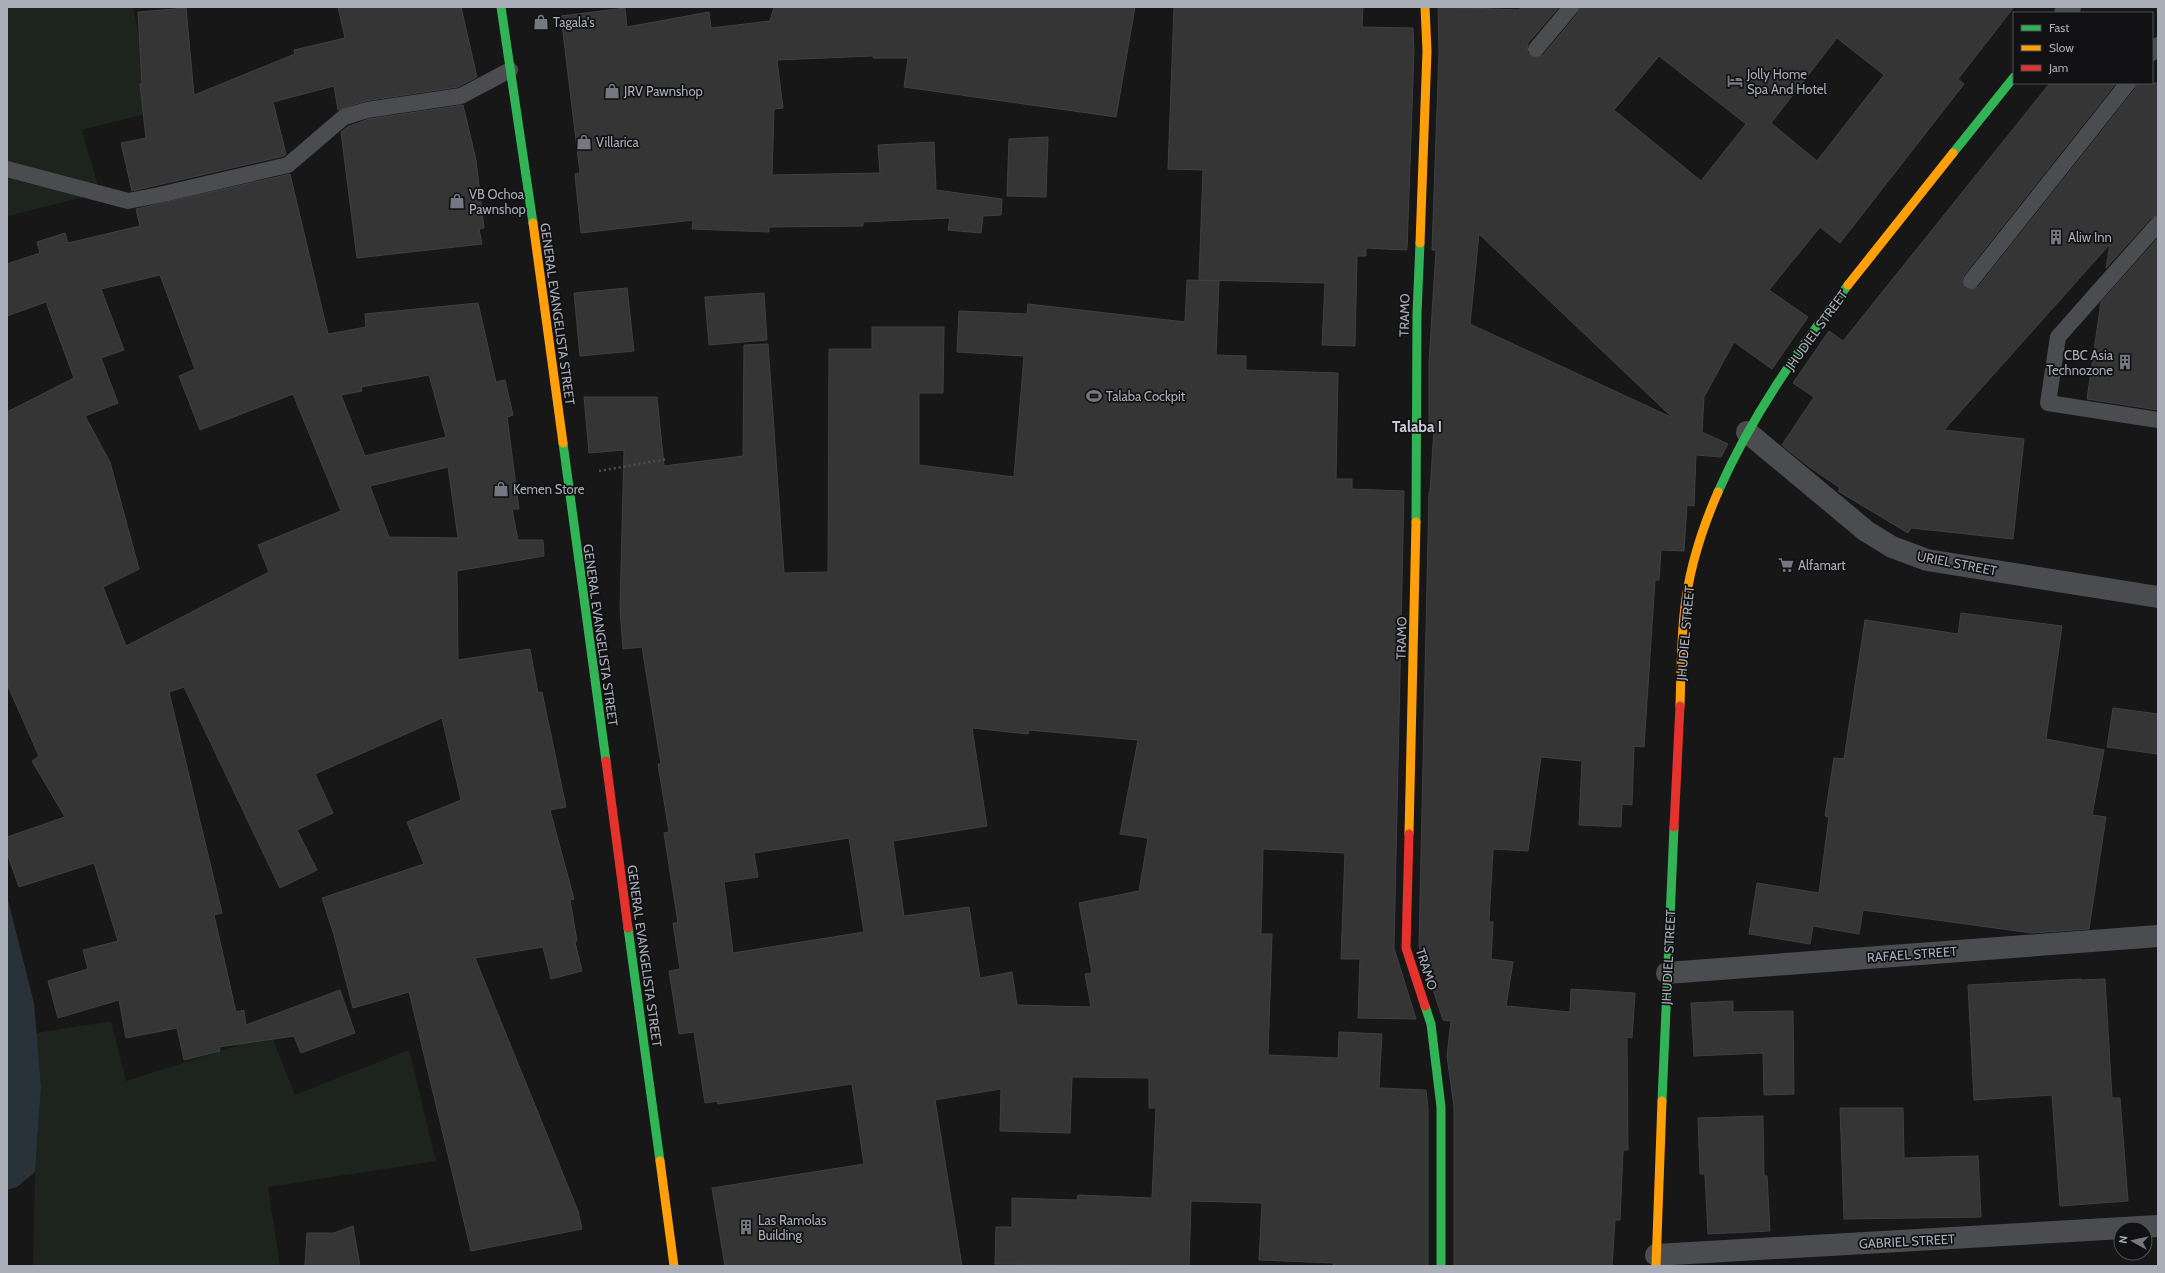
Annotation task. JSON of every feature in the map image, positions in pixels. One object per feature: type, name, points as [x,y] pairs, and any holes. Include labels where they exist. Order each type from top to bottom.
[{"type":"street","name":"GENERAL EVANGELISTA STREET","points":[[501,7],[567,476],[674,1266]]},
{"type":"street","name":"TRAMO","points":[[1425,7],[1426,51],[1417,314],[1416,552],[1406,948],[1431,1024],[1441,1107],[1441,1266]]},
{"type":"street","name":"JHUDIEL STREET","points":[[1656,1261],[1667,973],[1684,614],[1692,566],[1707,516],[1725,474],[1747,432],[1792,360],[1859,270],[2013,78]]},
{"type":"street","name":"URIEL STREET","points":[[1747,432],[1866,531],[1892,547],[1927,560],[2158,597]]},
{"type":"street","name":"RAFAEL STREET","points":[[1667,973],[2158,936]]},
{"type":"street","name":"GABRIEL STREET","points":[[1656,1261],[2158,1226]]},
{"type":"lane","points":[[1536,49],[1571,7]]},
{"type":"lane","points":[[7,169],[128,201],[159,195],[288,165],[344,117],[367,110],[461,96],[510,70]]},
{"type":"lane","points":[[1971,282],[2127,84]]},
{"type":"lane","points":[[2158,224],[2058,337],[2048,403],[2158,420]]},
{"type":"path","points":[[567,476],[668,459]]},
{"type":"shaded area","points":[[7,7],[133,7],[154,112],[82,130],[100,193],[7,216]]},
{"type":"shaded area","points":[[7,896],[34,1003],[41,1086],[35,1172],[17,1187],[7,1190]]},
{"type":"shaded area","points":[[111,1021],[126,1081],[271,1035],[295,1095],[409,1050],[436,1161],[268,1187],[280,1266],[33,1266],[35,1172],[41,1086],[36,1033]]},
{"type":"building","points":[[338,7],[461,7],[477,77],[458,87],[365,101],[338,110],[334,86],[273,102],[286,154],[284,156],[132,191],[121,143],[146,138],[140,84],[142,84],[138,12],[186,8],[194,95],[295,54],[294,50],[345,38]]},
{"type":"building","points":[[774,7],[1135,7],[1116,117],[904,87],[908,58],[873,58],[873,56],[777,60],[783,108],[774,109],[772,175],[880,173],[878,145],[934,142],[936,190],[1002,199],[1001,215],[983,216],[981,233],[948,230],[950,218],[863,222],[863,226],[769,227],[769,232],[692,229],[693,220],[581,233],[575,174],[580,173],[561,16],[625,8],[627,27],[709,12],[711,28],[770,21]]},
{"type":"building","points":[[1174,7],[1363,7],[1362,27],[1413,28],[1414,51],[1407,250],[1366,248],[1366,256],[1357,256],[1355,346],[1322,345],[1325,283],[1199,280],[1203,170],[1168,169]]},
{"type":"building","points":[[1438,7],[1520,10],[1520,7],[1559,7],[1528,43],[1527,53],[1535,58],[1543,55],[1578,13],[1580,7],[2014,7],[1958,79],[1964,84],[1840,243],[1820,227],[1769,290],[1808,317],[1772,369],[1734,342],[1704,397],[1702,432],[1728,444],[1721,457],[1696,455],[1694,506],[1687,505],[1684,551],[1661,550],[1659,580],[1655,580],[1644,747],[1634,746],[1632,805],[1622,804],[1621,827],[1579,825],[1582,761],[1541,757],[1528,851],[1493,849],[1489,922],[1493,922],[1491,959],[1513,962],[1506,1006],[1570,1012],[1571,989],[1635,993],[1632,1038],[1627,1037],[1628,1150],[1623,1150],[1620,1220],[1615,1220],[1612,1266],[1454,1266],[1454,1107],[1447,1056],[1451,1021],[1443,1020],[1419,946],[1429,492],[1434,428],[1429,428],[1429,362],[1436,250],[1432,250],[1439,51]],"holes":[[[1837,38],[1884,75],[1817,161],[1771,123]],[[1659,56],[1746,124],[1701,181],[1614,110]],[[1479,234],[1673,418],[1470,324]]]},
{"type":"building","points":[[2158,83],[2158,215],[2151,218],[2106,268],[2110,244],[1944,430],[2024,439],[2013,539],[1911,528],[1908,533],[1838,491],[1840,488],[1808,466],[1782,445],[1814,397],[1793,383],[1829,331],[1843,341],[2049,84],[2115,84],[1964,275],[1962,280],[1965,288],[1970,290],[1978,287],[2135,89],[2137,84]]},
{"type":"building","points":[[463,105],[476,160],[484,228],[479,229],[482,244],[357,258],[341,132],[349,126],[369,119]]},
{"type":"building","points":[[1048,137],[1046,197],[1007,196],[1009,139]]},
{"type":"building","points":[[290,174],[328,334],[366,327],[365,314],[478,303],[496,382],[505,380],[513,415],[507,417],[519,509],[512,509],[518,540],[543,540],[544,556],[457,571],[458,660],[530,649],[538,693],[542,692],[566,807],[550,810],[574,899],[570,900],[577,941],[575,942],[582,971],[551,979],[543,947],[475,958],[578,1211],[582,1229],[471,1251],[409,992],[353,1008],[334,935],[322,898],[424,864],[407,822],[461,800],[442,718],[315,774],[333,813],[297,830],[317,870],[280,888],[184,687],[169,692],[222,913],[214,915],[236,1012],[244,1010],[246,1025],[340,990],[355,1033],[301,1053],[294,1036],[219,1047],[220,1051],[184,1060],[177,1028],[126,1038],[119,1000],[58,1018],[48,981],[88,969],[83,950],[118,941],[94,863],[19,887],[7,853],[7,837],[65,817],[32,761],[39,756],[7,684],[7,412],[74,378],[46,302],[7,316],[7,264],[40,253],[37,242],[65,233],[68,243],[140,226],[136,209]],"holes":[[[160,275],[195,369],[179,376],[200,430],[293,394],[341,511],[258,545],[269,572],[126,646],[103,587],[139,569],[110,462],[85,416],[118,403],[101,358],[124,350],[101,289]],[[429,375],[446,437],[365,456],[341,395],[362,391],[361,387]],[[448,467],[458,538],[389,537],[370,486]]]},
{"type":"building","name":"CBC Asia Technozone","points":[[2158,238],[2158,410],[2087,399],[2101,302]]},
{"type":"building","points":[[1187,280],[1219,281],[1216,355],[1246,356],[1246,370],[1338,373],[1336,479],[1352,479],[1352,489],[1404,491],[1394,948],[1416,1019],[1358,1018],[1360,959],[1341,959],[1345,853],[1263,849],[1261,934],[1272,934],[1268,1055],[1338,1058],[1339,1032],[1382,1034],[1379,1088],[1426,1090],[1428,1108],[1428,1266],[1333,1266],[1334,1263],[1259,1260],[1262,1203],[1191,1201],[1189,1266],[995,1264],[996,1227],[1012,1227],[1012,1198],[1077,1200],[1078,1195],[1152,1198],[1156,1108],[1149,1108],[1149,1078],[1072,1077],[1070,1133],[1000,1131],[1001,1089],[935,1100],[962,1266],[725,1266],[712,1188],[864,1164],[852,1084],[718,1104],[717,1101],[705,1103],[694,1032],[679,1034],[669,971],[680,969],[673,923],[678,923],[664,833],[669,832],[658,764],[661,764],[642,647],[623,649],[620,609],[624,450],[589,453],[584,397],[657,397],[664,466],[743,456],[744,345],[768,344],[784,573],[828,572],[829,349],[872,349],[872,327],[944,327],[943,393],[919,393],[919,465],[1014,477],[1024,356],[957,352],[959,311],[1027,314],[1028,304],[1185,322]],"holes":[[[972,728],[1028,734],[1029,730],[1138,740],[1120,834],[1148,838],[1139,891],[1079,903],[1092,973],[1085,974],[1091,1007],[1017,1005],[1012,972],[980,978],[969,907],[904,916],[893,841],[987,826]],[[849,838],[864,932],[733,953],[724,882],[758,877],[754,853]]]},
{"type":"building","points":[[627,288],[634,351],[580,356],[574,293]]},
{"type":"building","points":[[764,293],[767,340],[709,345],[705,297]]},
{"type":"building","points":[[1961,613],[2062,626],[2046,739],[2104,750],[2092,815],[2106,817],[2089,929],[2032,933],[1863,910],[1859,934],[1813,926],[1810,944],[1749,934],[1757,883],[1819,893],[1829,817],[1825,816],[1834,758],[1844,759],[1865,620],[1958,634]]},
{"type":"building","points":[[2113,708],[2158,714],[2158,754],[2107,747]]},
{"type":"building","points":[[2081,979],[2080,980],[2105,979],[2112,1098],[2120,1098],[2128,1201],[2060,1206],[2052,1095],[1974,1100],[1968,985]]},
{"type":"building","points":[[1733,1001],[1733,1012],[1793,1011],[1794,1094],[1764,1095],[1763,1053],[1694,1056],[1691,1003]]},
{"type":"building","points":[[1840,1108],[1903,1108],[1904,1158],[1978,1156],[1981,1217],[1844,1219]]},
{"type":"building","points":[[1763,1116],[1764,1176],[1767,1176],[1770,1231],[1708,1234],[1705,1174],[1700,1174],[1698,1118]]},
{"type":"building","points":[[353,1226],[360,1266],[305,1266],[307,1233],[334,1233]]},
{"type":"traffic: fast","points":[[501,7],[533,223]]},
{"type":"traffic: fast","points":[[1953,153],[2013,78]]},
{"type":"traffic: fast","points":[[1416,522],[1417,314],[1420,243]]},
{"type":"traffic: fast","points":[[1718,492],[1731,464],[1760,411],[1811,334],[1848,285]]},
{"type":"traffic: fast","points":[[563,443],[606,761]]},
{"type":"traffic: fast","points":[[1662,1101],[1674,827]]},
{"type":"traffic: fast","points":[[628,928],[660,1161]]},
{"type":"traffic: fast","points":[[1425,1006],[1431,1024],[1441,1107],[1441,1266]]},
{"type":"traffic: slow","points":[[1420,243],[1427,51],[1425,7]]},
{"type":"traffic: slow","points":[[1848,285],[1953,153]]},
{"type":"traffic: slow","points":[[533,223],[563,443]]},
{"type":"traffic: slow","points":[[1680,706],[1683,626],[1686,599],[1696,552],[1718,492]]},
{"type":"traffic: slow","points":[[1409,834],[1416,522]]},
{"type":"traffic: slow","points":[[1656,1266],[1662,1101]]},
{"type":"traffic: slow","points":[[660,1161],[674,1266]]},
{"type":"traffic: jam","points":[[1674,827],[1680,706]]},
{"type":"traffic: jam","points":[[606,761],[628,928]]},
{"type":"traffic: jam","points":[[1409,834],[1406,948],[1425,1006]]},
{"type":"place","name":"Tagala's","points":[[541,22]]},
{"type":"place","name":"Jolly Home Spa And Hotel","points":[[1735,81]]},
{"type":"place","name":"JRV Pawnshop","points":[[612,91]]},
{"type":"place","name":"Villarica","points":[[584,142]]},
{"type":"place","name":"VB Ochoa Pawnshop","points":[[457,201]]},
{"type":"place","name":"Aliw Inn","points":[[2056,237]]},
{"type":"place","name":"CBC Asia Technozone","points":[[2125,362]]},
{"type":"place","name":"Talaba Cockpit","points":[[1094,396]]},
{"type":"place","name":"Kemen Store","points":[[501,489]]},
{"type":"place","name":"Alfamart","points":[[1786,565]]},
{"type":"place","name":"Las Ramolas Building","points":[[746,1227]]},
{"type":"district","name":"Talaba I","points":[[1417,427]]}]
